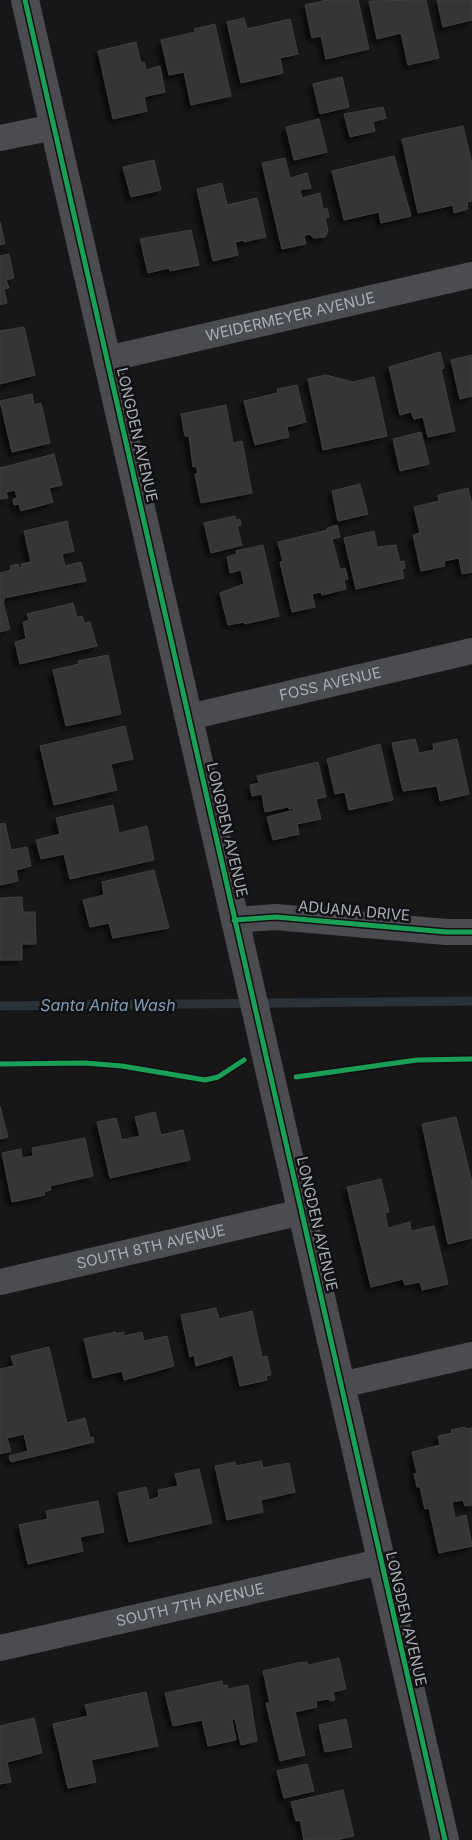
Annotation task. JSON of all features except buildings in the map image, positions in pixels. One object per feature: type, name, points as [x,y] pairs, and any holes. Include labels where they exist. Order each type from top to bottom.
[{"type":"street","name":"LONGDEN AVENUE","points":[[25,0],[444,1840]]},
{"type":"street","points":[[0,138],[54,127]]},
{"type":"street","name":"WEIDERMEYER AVENUE","points":[[107,359],[472,275]]},
{"type":"street","name":"FOSS AVENUE","points":[[189,717],[472,651]]},
{"type":"street","name":"ADUANA DRIVE","points":[[234,920],[276,917],[446,932],[472,932]]},
{"type":"street","name":"SOUTH 8TH AVENUE","points":[[0,1282],[302,1212]]},
{"type":"street","points":[[341,1385],[472,1355]]},
{"type":"street","name":"SOUTH 7TH AVENUE","points":[[0,1648],[380,1562]]},
{"type":"waterway","name":"Santa Anita Wash","points":[[0,1006],[472,1001]]},
{"type":"cycle path","points":[[25,0],[445,1840]]},
{"type":"cycle path","points":[[234,920],[276,917],[446,932],[472,932]]},
{"type":"cycle path","points":[[296,1077],[417,1060],[472,1059]]},
{"type":"cycle path","points":[[0,1064],[85,1063],[122,1066],[205,1080],[218,1077],[244,1060]]}]
